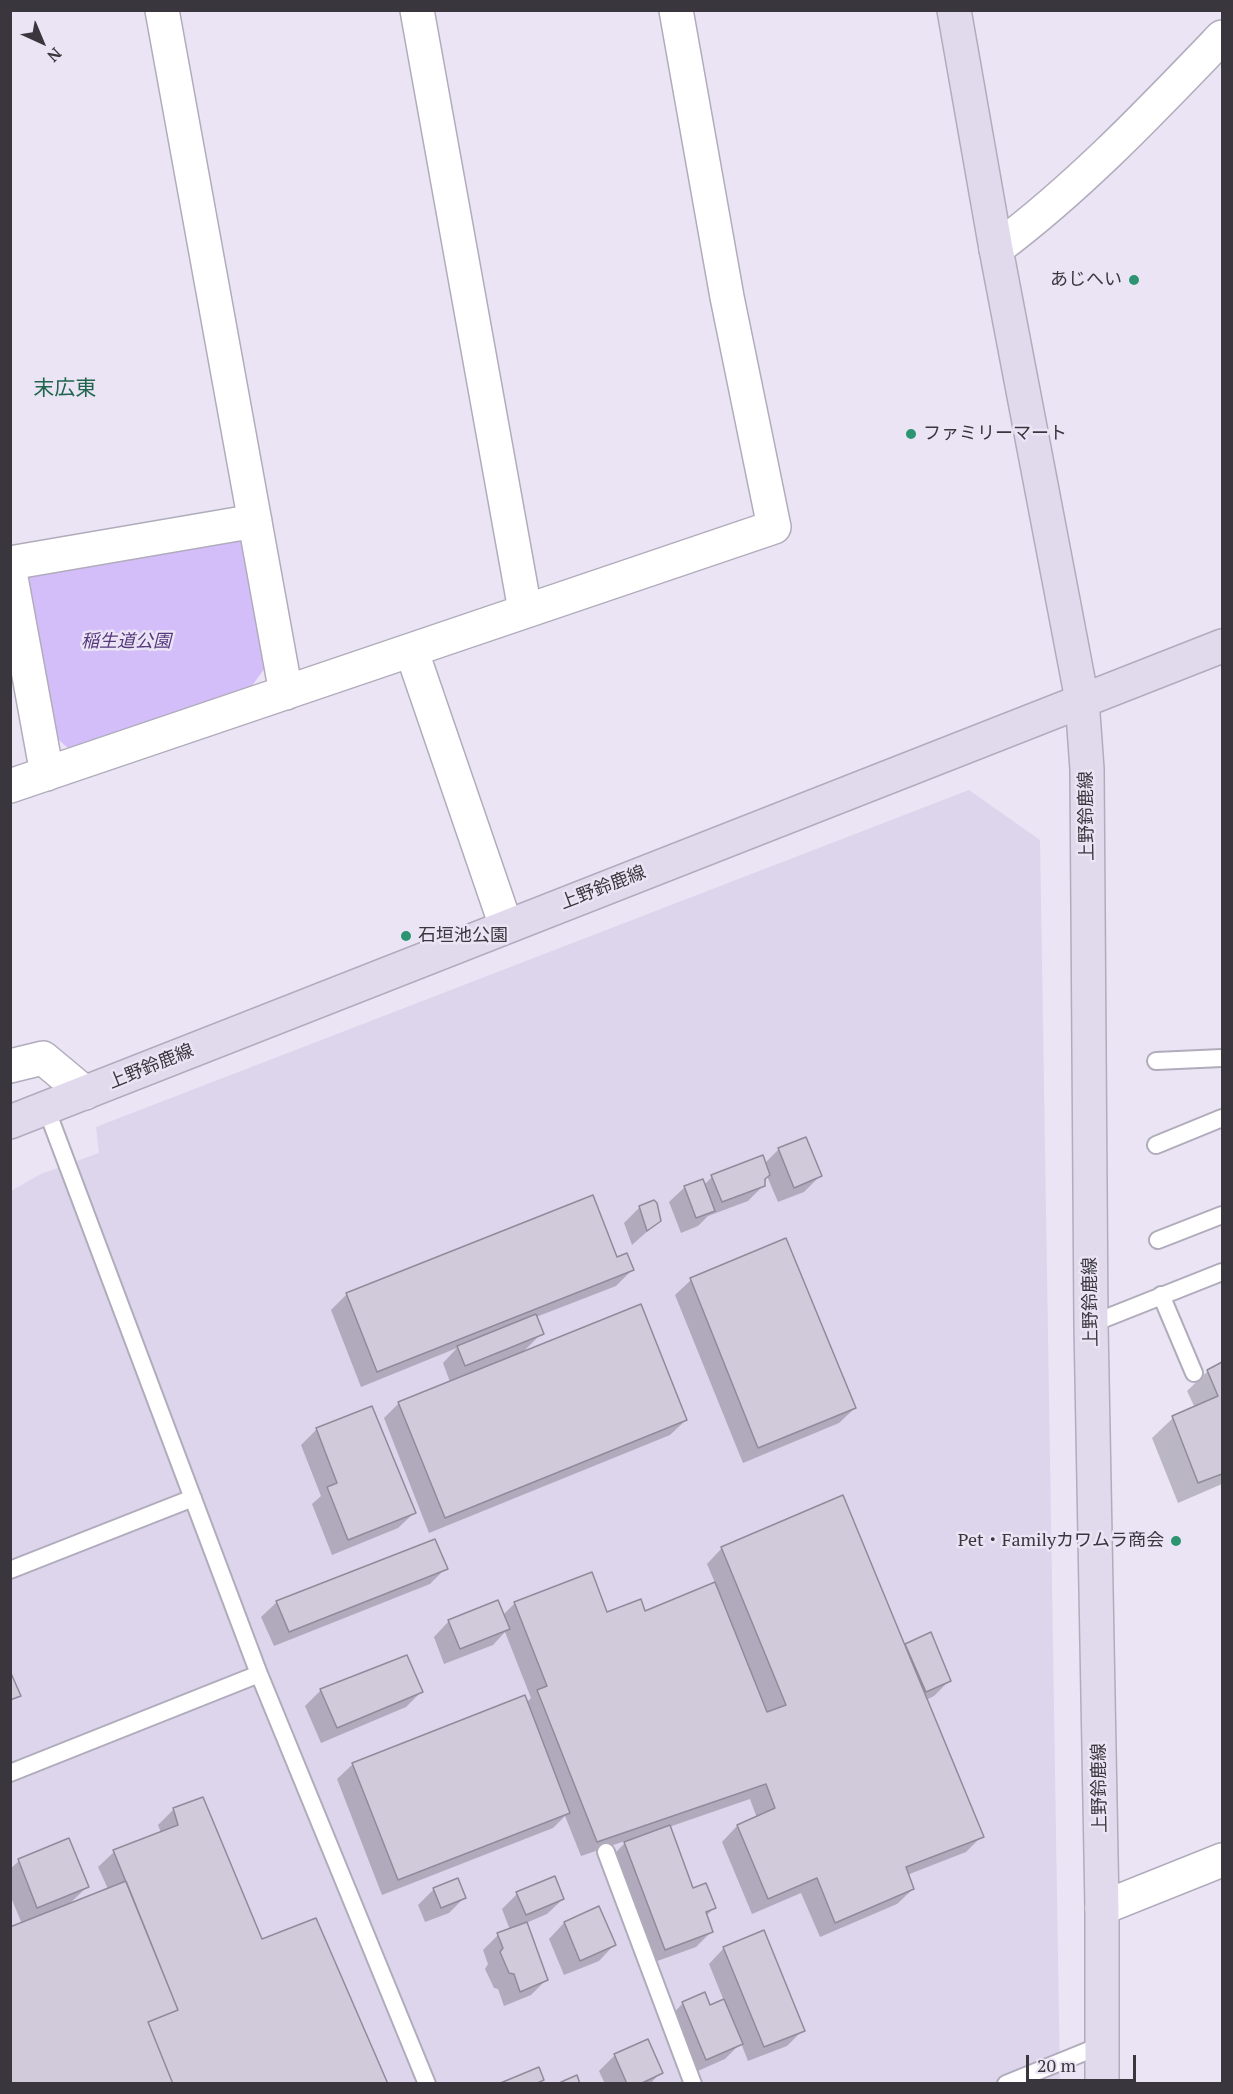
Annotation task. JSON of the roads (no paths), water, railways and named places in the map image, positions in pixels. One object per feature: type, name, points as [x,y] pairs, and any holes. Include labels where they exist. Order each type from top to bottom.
[{"type":"main road","points":[[954,10],[996,249],[1082,700],[1222,646]]},
{"type":"main road","name":"上野鈴鹿線","points":[[10,1122],[1082,700],[1088,769],[1091,1324],[1102,1908],[1102,2084]]},
{"type":"street","points":[[162,10],[286,693]]},
{"type":"street","points":[[417,10],[525,610]]},
{"type":"street","points":[[10,786],[412,652],[525,610],[774,527],[727,297],[675,10]]},
{"type":"street","points":[[996,249],[1037,218],[1164,98],[1222,37]]},
{"type":"street","points":[[10,563],[255,521]]},
{"type":"street","points":[[10,572],[47,774]]},
{"type":"street","points":[[412,652],[506,926]]},
{"type":"street","points":[[10,1066],[43,1058],[85,1093]]},
{"type":"street","points":[[1102,1908],[1222,1860]]},
{"type":"lane","points":[[1156,1061],[1222,1058]]},
{"type":"lane","points":[[46,1108],[260,1674],[427,2084]]},
{"type":"lane","points":[[1156,1145],[1222,1118]]},
{"type":"lane","points":[[1158,1240],[1222,1215]]},
{"type":"lane","points":[[1091,1324],[1222,1272]]},
{"type":"lane","points":[[1161,1295],[1194,1373]]},
{"type":"lane","points":[[10,1570],[193,1498]]},
{"type":"lane","points":[[10,1773],[260,1674]]},
{"type":"lane","points":[[606,1852],[693,2084]]},
{"type":"lane","points":[[1006,2084],[1102,2045]]},
{"type":"place","name":"あじへい","points":[[1134,280]]},
{"type":"place","name":"ファミリーマート","points":[[911,434]]},
{"type":"place","name":"石垣池公園","points":[[406,936]]},
{"type":"place","name":"Pet・Familyカワムラ商会","points":[[1176,1541]]},
{"type":"district","name":"末広東","points":[[65,389]]},
{"type":"park label","name":"稲生道公園","points":[[126,642]]}]
